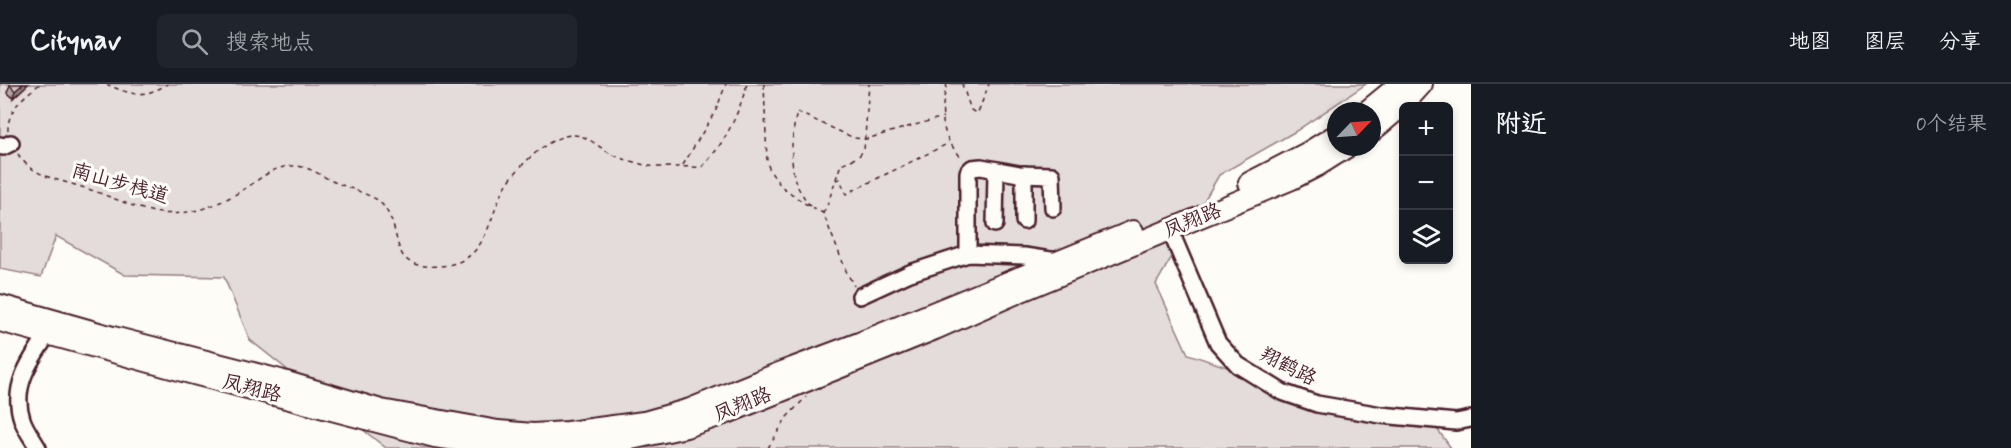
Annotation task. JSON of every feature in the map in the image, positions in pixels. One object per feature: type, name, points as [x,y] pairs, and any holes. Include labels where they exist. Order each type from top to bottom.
[{"type":"main road","points":[[1378,102],[1400,84]]},
{"type":"main road","points":[[1381,122],[1422,84]]},
{"type":"main road","name":"凤翔路","points":[[0,305],[280,380],[381,410],[464,427],[532,434],[634,424],[690,409],[885,333],[1268,175],[1327,140]]},
{"type":"main road","name":"凤翔路","points":[[0,321],[435,437],[507,447],[587,445],[622,441],[675,429],[727,412],[935,329],[1292,179],[1333,156]]},
{"type":"street","points":[[968,254],[968,172],[972,168],[1052,175],[1053,208]]},
{"type":"street","points":[[995,224],[996,170]]},
{"type":"street","points":[[1024,174],[1024,221]]},
{"type":"street","name":"翔鹤路","points":[[1170,230],[1218,343],[1238,365],[1282,392],[1317,404],[1413,418],[1456,422],[1471,419]]},
{"type":"street","points":[[860,296],[910,273],[968,254],[1024,256],[1057,261]]},
{"type":"street","points":[[38,448],[22,420],[18,395],[27,365],[48,334]]},
{"type":"path","name":"南山步栈道","points":[[40,84],[17,105],[8,120],[6,144],[37,172],[152,212],[170,214],[213,205],[233,196],[263,175],[278,168],[297,166],[314,171],[378,200],[393,222],[398,246],[403,256],[423,267],[442,266],[466,259],[476,250],[486,236],[503,190],[523,165],[540,149],[556,139],[582,136],[606,151],[661,168],[702,167],[714,156],[734,122],[747,84]]},
{"type":"path","points":[[106,84],[136,95],[152,92],[168,84]]},
{"type":"path","points":[[681,166],[716,110],[726,84]]},
{"type":"path","points":[[764,84],[767,162],[770,171],[781,186],[792,195],[823,213],[847,273],[860,296]]},
{"type":"path","points":[[823,213],[841,164],[858,157],[864,150],[869,84]]},
{"type":"path","points":[[947,84],[943,117],[949,143],[970,170]]},
{"type":"path","points":[[962,84],[971,110],[976,113],[980,110],[989,84]]},
{"type":"path","points":[[810,206],[794,177],[792,135],[797,112],[854,138],[866,139],[943,117]]},
{"type":"path","points":[[836,180],[840,178],[846,194],[949,143]]},
{"type":"path","points":[[768,448],[787,417],[810,393],[814,377]]},
{"type":"shaded area","points":[[0,84],[1366,84],[1339,102],[1327,102],[1327,110],[1296,131],[1219,175],[1156,284],[1188,354],[1383,420],[1435,426],[1451,448],[386,448],[250,340],[224,277],[125,275],[56,236],[41,277],[0,269]]},
{"type":"building","points":[[11,84],[23,84],[15,91]]}]
